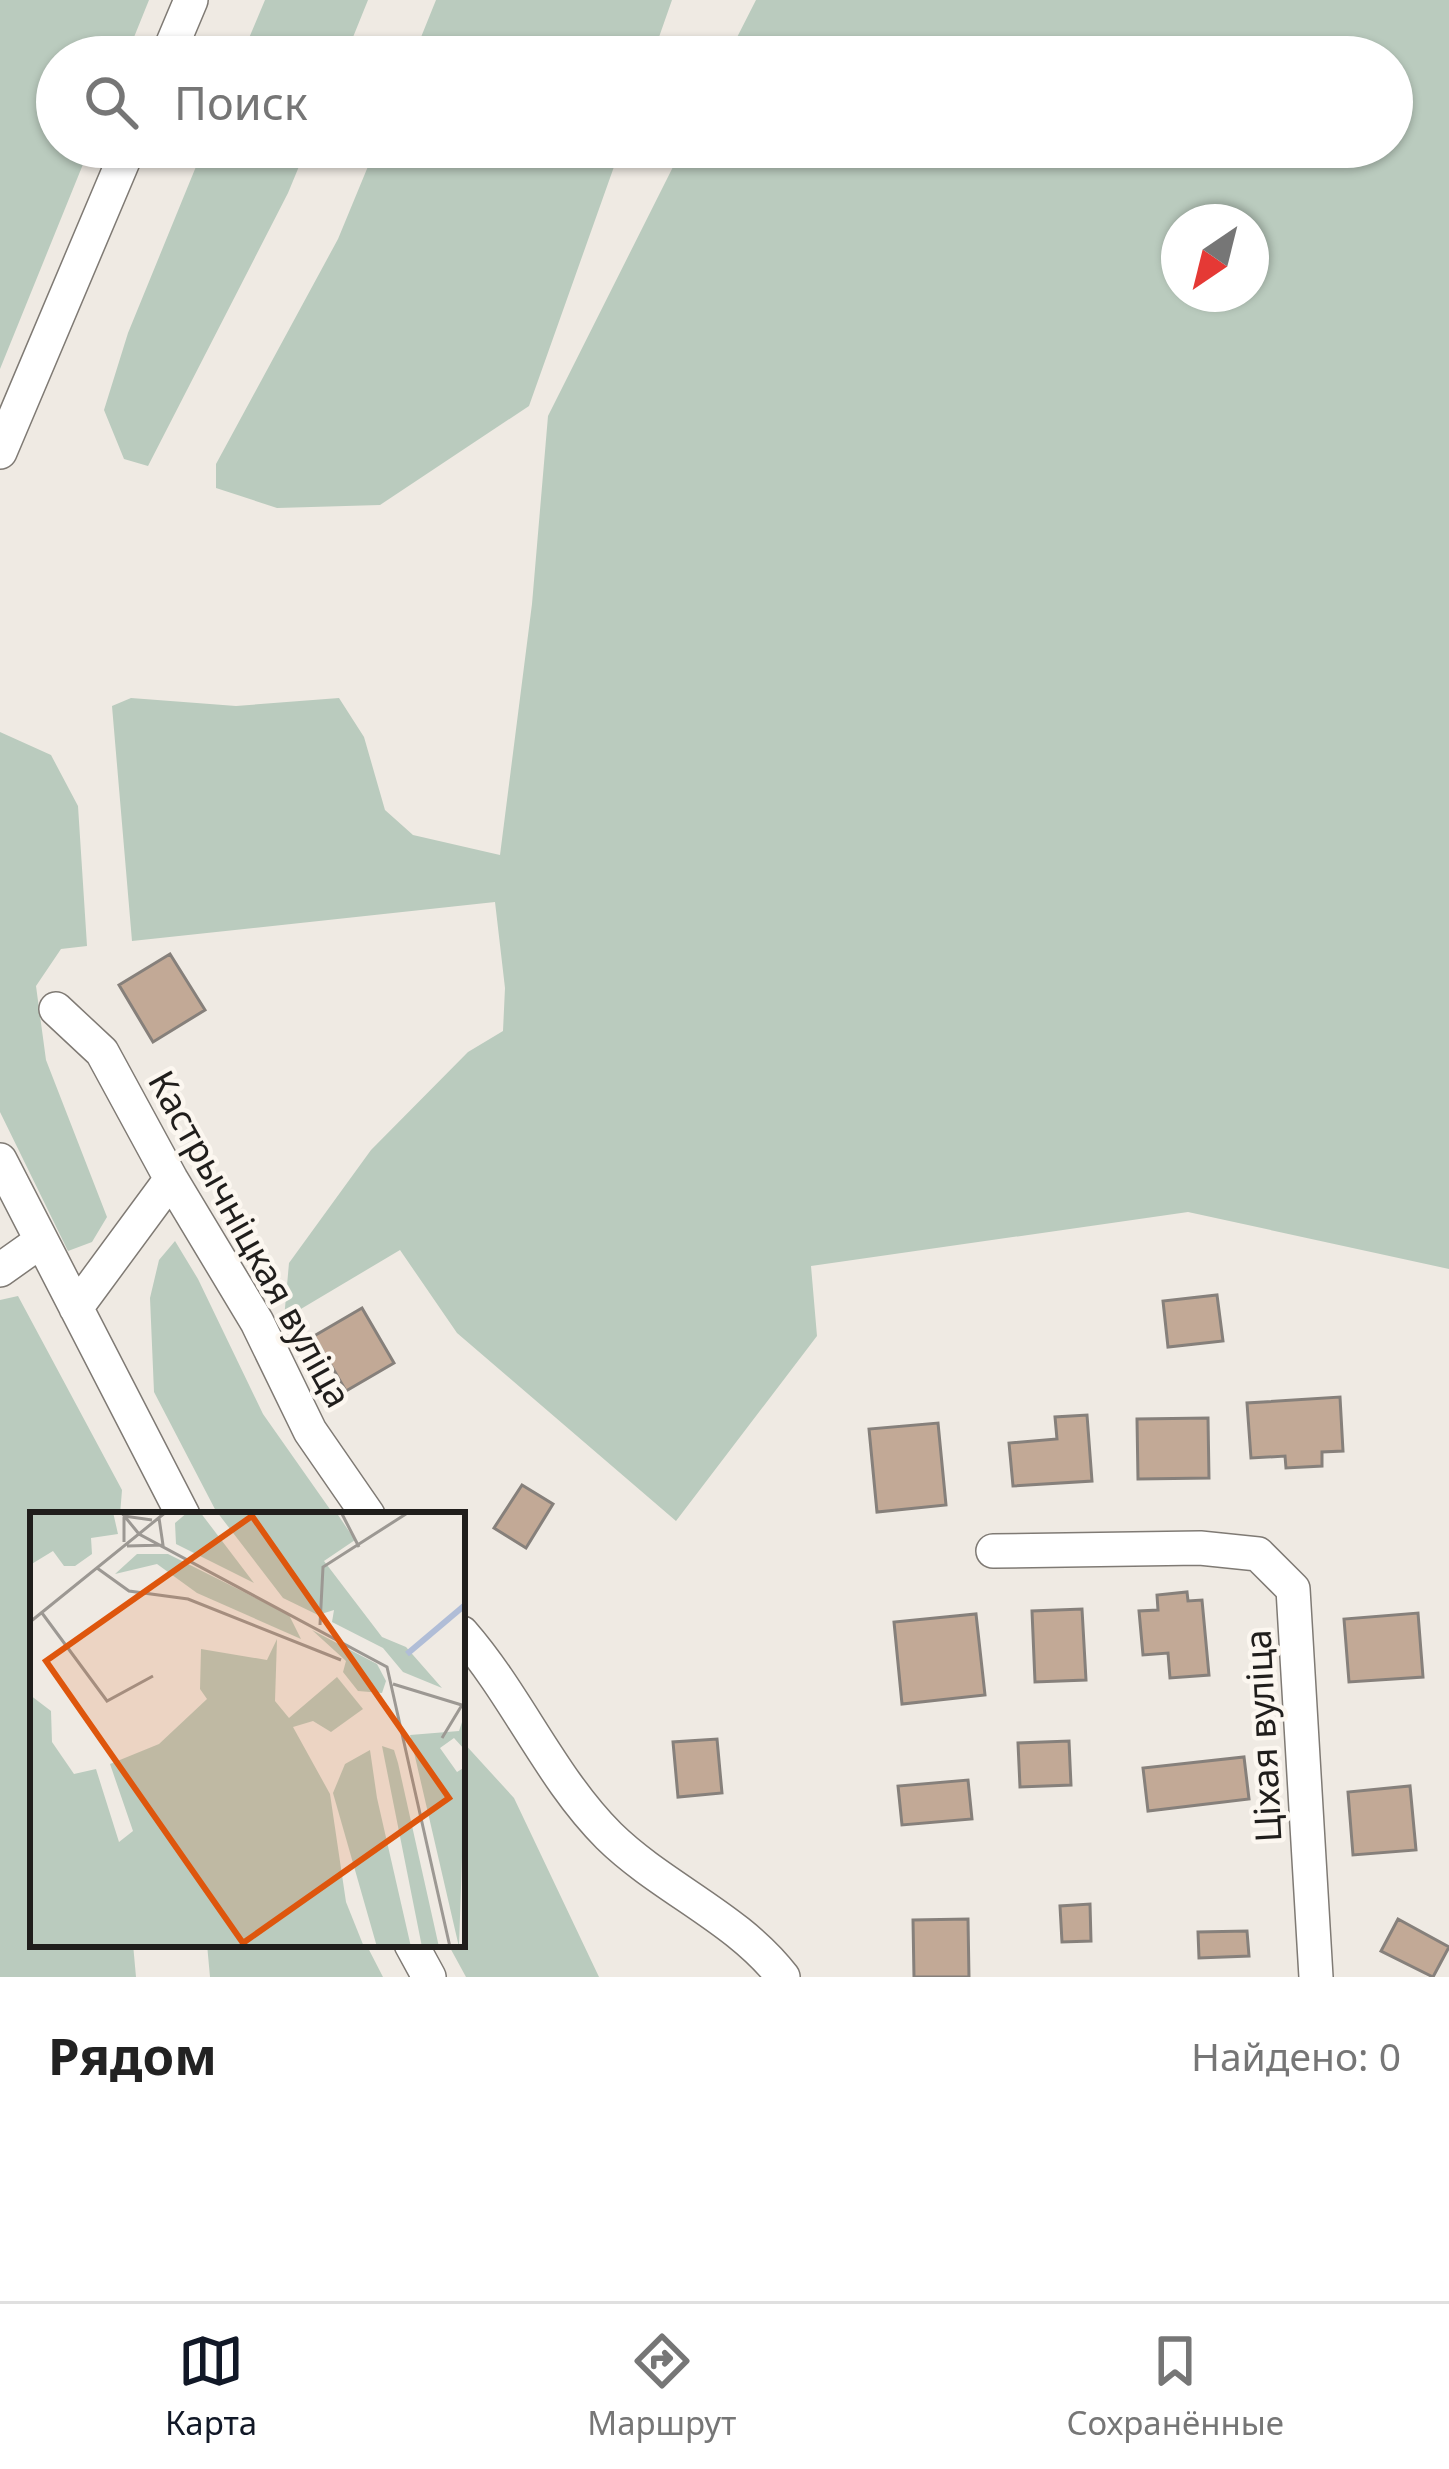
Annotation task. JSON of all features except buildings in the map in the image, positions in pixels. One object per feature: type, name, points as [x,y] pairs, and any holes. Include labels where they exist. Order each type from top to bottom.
[{"type":"street","points":[[176,36],[191,0]]},
{"type":"street","points":[[0,452],[120,168]]},
{"type":"street","name":"Кастрычніцкая вуліца","points":[[56,1009],[102,1052],[171,1180],[257,1322],[310,1431],[366,1512]]},
{"type":"street","points":[[0,1160],[181,1512]]},
{"type":"street","points":[[76,1308],[171,1180]]},
{"type":"street","points":[[0,1270],[41,1241]]},
{"type":"street","name":"Ціхая вуліца","points":[[993,1551],[1200,1548],[1258,1554],[1293,1589],[1316,1977]]},
{"type":"street","points":[[465,1636],[488,1662],[576,1799],[612,1839],[730,1928],[783,1977]]},
{"type":"street","points":[[413,1947],[429,1977]]},
{"type":"green space","points":[[0,0],[149,0],[134,36],[36,36],[36,168],[81,168],[0,369]]},
{"type":"green space","points":[[265,0],[368,0],[353,36],[250,36]]},
{"type":"green space","points":[[436,0],[672,0],[659,36],[421,36]]},
{"type":"green space","points":[[756,0],[1449,0],[1449,1269],[1188,1212],[811,1266],[817,1336],[676,1521],[457,1333],[400,1250],[284,1319],[289,1263],[371,1150],[468,1052],[503,1031],[505,988],[495,902],[132,941],[112,706],[131,698],[236,706],[339,698],[364,737],[385,810],[413,835],[500,855],[532,604],[548,416],[672,168],[1413,168],[1413,36],[738,36]]},
{"type":"green space","points":[[195,168],[298,168],[148,466],[124,459],[104,410],[128,333]]},
{"type":"green space","points":[[367,168],[614,168],[529,406],[380,505],[277,508],[216,488],[216,464],[338,239]]},
{"type":"green space","points":[[0,732],[51,755],[78,806],[87,946],[61,949],[36,986],[46,1060],[107,1217],[92,1242],[68,1251],[0,1112]]},
{"type":"green space","points":[[175,1241],[263,1414],[332,1512],[216,1512],[154,1392],[150,1298],[159,1260]]},
{"type":"green space","points":[[18,1296],[122,1490],[120,1512],[30,1512],[30,1947],[133,1947],[136,1977],[0,1977],[0,1300]]},
{"type":"green space","points":[[465,1744],[514,1798],[599,1977],[466,1977],[450,1947],[465,1947]]},
{"type":"green space","points":[[207,1947],[368,1947],[383,1977],[210,1977]]}]
